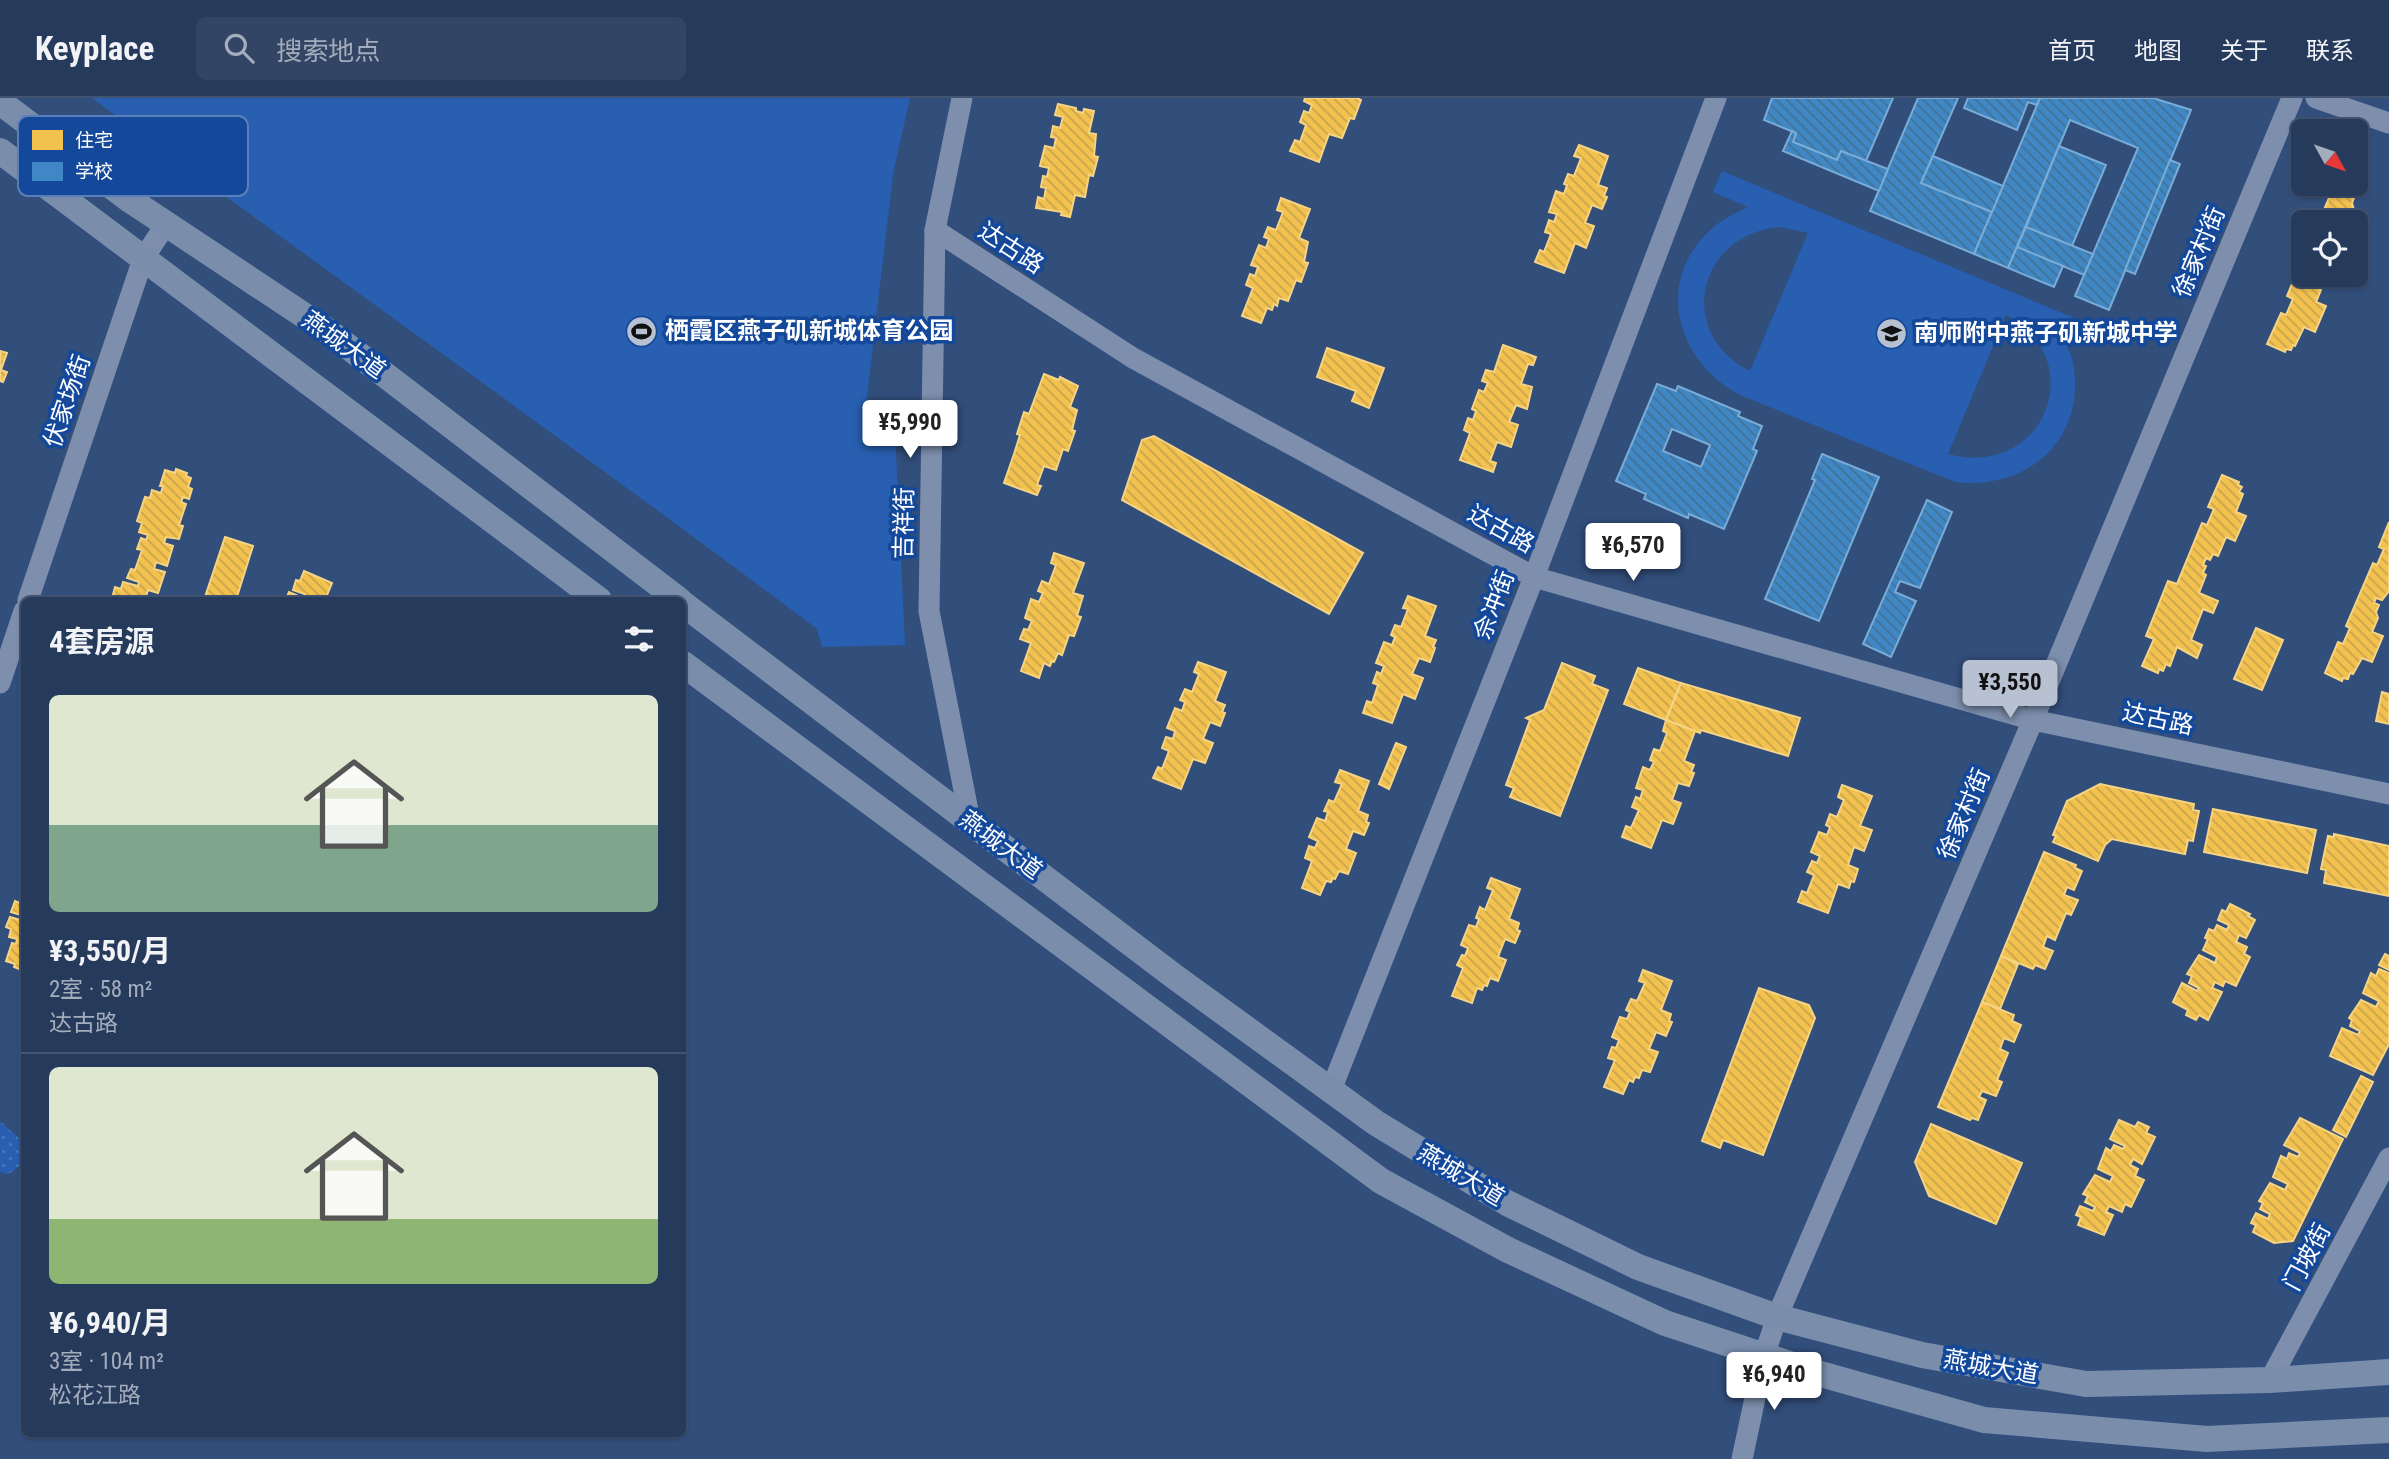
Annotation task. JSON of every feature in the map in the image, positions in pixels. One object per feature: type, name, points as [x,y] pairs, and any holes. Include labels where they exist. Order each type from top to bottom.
[{"type":"main road","name":"燕城大道","points":[[0,102],[19,116]]},
{"type":"main road","points":[[0,151],[18,165]]},
{"type":"main road","points":[[60,196],[595,597]]},
{"type":"main road","name":"燕城大道","points":[[126,196],[329,332],[676,597]]},
{"type":"main road","name":"燕城大道","points":[[686,605],[1175,977],[1376,1123],[1507,1203],[1638,1267],[1777,1317],[1922,1355],[2086,1384],[2270,1380],[2389,1373]]},
{"type":"main road","name":"燕城大道","points":[[686,666],[1381,1181],[1508,1251],[1653,1318],[1817,1373],[1984,1420],[2207,1439],[2389,1430]]},
{"type":"street","name":"吉祥街","points":[[962,98],[935,230],[929,611],[970,821]]},
{"type":"street","name":"佘冲街","points":[[1331,1090],[1534,577],[1716,98]]},
{"type":"street","name":"徐家村街","points":[[1742,1459],[1764,1356],[1777,1317],[2033,720],[2292,98]]},
{"type":"street","points":[[2316,98],[2389,123]]},
{"type":"street","name":"伏家场街","points":[[29,597],[143,259],[166,224]]},
{"type":"street","name":"达古路","points":[[935,230],[1133,358],[1534,577],[2033,720],[2389,794]]},
{"type":"street","points":[[0,683],[21,620]]},
{"type":"street","name":"门坡街","points":[[2270,1380],[2389,1158]]},
{"type":"shaded area","name":"栖霞区燕子矶新城体育公园","points":[[92,98],[910,98],[893,174],[863,430],[895,430],[905,645],[822,647],[817,629],[225,196],[248,196],[248,116],[116,116]]},
{"type":"shaded area","points":[[1722,171],[2074,318],[2066,340],[2075,378],[2071,413],[2063,433],[2051,450],[2036,463],[1998,480],[1955,482],[1740,395],[1719,381],[1702,364],[1689,344],[1681,322],[1678,299],[1681,276],[1691,254],[1707,233],[1726,218],[1748,207],[1713,192]],"holes":[[[1779,227],[1808,233],[1750,371],[1726,354],[1711,334],[1705,311],[1706,288],[1714,266],[1729,248],[1751,234]],[[2006,315],[2032,335],[2047,359],[2051,386],[2045,411],[2031,433],[2010,450],[1982,457],[1948,454]]]},
{"type":"shaded area","points":[[0,1121],[21,1140],[21,1162],[7,1174],[0,1172]]},
{"type":"building: 住宅","points":[[1305,98],[1361,100],[1354,119],[1350,118],[1342,138],[1329,134],[1319,162],[1290,151],[1295,140],[1300,142],[1306,125],[1300,122],[1304,111],[1309,113],[1312,105],[1304,101]]},
{"type":"building: 住宅","points":[[1058,104],[1076,108],[1076,111],[1083,113],[1084,109],[1094,111],[1089,133],[1096,134],[1094,156],[1098,157],[1093,176],[1089,175],[1085,197],[1075,195],[1070,217],[1061,215],[1062,212],[1036,208],[1038,197],[1044,199],[1046,188],[1041,187],[1043,176],[1047,177],[1049,168],[1040,166],[1045,146],[1054,148],[1056,138],[1051,137],[1053,126],[1060,128],[1063,117],[1055,115]]},
{"type":"building: 住宅","points":[[1579,145],[1608,156],[1598,185],[1607,188],[1604,196],[1607,197],[1602,209],[1592,205],[1585,223],[1594,226],[1586,248],[1575,243],[1564,273],[1535,262],[1540,250],[1544,252],[1551,234],[1545,232],[1549,220],[1554,222],[1557,214],[1549,212],[1556,191],[1564,194],[1568,174],[1574,176],[1581,158],[1574,156]]},
{"type":"building: 住宅","points":[[2330,196],[2354,198],[2354,210],[2324,210]]},
{"type":"building: 住宅","points":[[1281,198],[1310,209],[1299,238],[1308,242],[1304,262],[1308,263],[1301,282],[1296,280],[1288,301],[1279,298],[1277,306],[1274,304],[1272,310],[1267,308],[1261,323],[1242,316],[1253,288],[1246,285],[1250,274],[1255,276],[1258,267],[1251,265],[1259,245],[1266,248],[1269,239],[1264,237],[1268,227],[1276,230],[1283,212],[1277,210]]},
{"type":"building: 住宅","points":[[2291,286],[2318,287],[2321,290],[2316,302],[2326,306],[2315,332],[2304,327],[2295,346],[2285,352],[2267,344],[2281,313],[2286,315],[2293,299],[2287,296]]},
{"type":"building: 住宅","points":[[1503,345],[1536,357],[1533,365],[1528,364],[1521,384],[1532,387],[1527,409],[1516,405],[1509,422],[1518,425],[1511,447],[1497,442],[1490,461],[1496,463],[1493,472],[1460,460],[1470,433],[1464,430],[1468,418],[1473,420],[1476,411],[1472,409],[1479,390],[1484,392],[1488,383],[1482,381],[1486,370],[1494,372]]},
{"type":"building: 住宅","points":[[1327,348],[1384,368],[1369,408],[1352,401],[1356,391],[1317,377]]},
{"type":"building: 住宅","points":[[0,351],[7,353],[1,370],[7,372],[3,382],[0,381]]},
{"type":"building: 住宅","points":[[1044,374],[1059,380],[1060,377],[1078,386],[1070,407],[1077,410],[1072,430],[1075,431],[1068,451],[1063,449],[1056,470],[1044,466],[1037,485],[1041,486],[1037,495],[1004,483],[1020,435],[1017,434],[1024,412],[1029,414]]},
{"type":"building: 住宅","points":[[1154,436],[1363,553],[1329,614],[1122,500],[1142,440]]},
{"type":"building: 住宅","points":[[176,469],[187,473],[186,476],[191,478],[188,487],[192,489],[189,499],[183,497],[181,502],[186,504],[179,525],[183,526],[179,539],[166,537],[164,543],[173,546],[167,566],[156,562],[154,569],[165,572],[158,593],[148,590],[146,597],[112,597],[115,587],[121,589],[123,582],[138,586],[139,582],[127,578],[131,569],[135,570],[142,550],[137,549],[141,538],[146,540],[148,535],[139,532],[142,523],[137,521],[145,497],[150,498],[152,490],[161,493],[163,486],[160,486],[165,470],[175,473]]},
{"type":"building: 住宅","points":[[2222,475],[2239,482],[2238,485],[2242,487],[2239,492],[2243,494],[2236,512],[2246,516],[2235,541],[2226,537],[2218,556],[2213,554],[2210,560],[2206,558],[2203,565],[2206,566],[2203,573],[2206,575],[2199,593],[2218,601],[2213,613],[2203,609],[2191,640],[2202,645],[2197,658],[2177,647],[2170,666],[2166,664],[2163,671],[2159,669],[2158,673],[2142,666],[2154,639],[2146,636],[2168,581],[2177,584],[2202,523],[2207,525],[2214,509],[2208,507]]},
{"type":"building: 住宅","points":[[2389,522],[2389,591],[2382,600],[2376,598],[2374,603],[2379,605],[2376,612],[2378,618],[2372,632],[2383,636],[2372,662],[2362,658],[2353,674],[2350,673],[2348,679],[2343,678],[2342,681],[2325,673],[2338,642],[2343,644],[2350,628],[2346,626],[2373,563],[2377,565],[2384,549],[2379,547]]},
{"type":"building: 住宅","points":[[225,537],[253,546],[237,597],[205,597]]},
{"type":"building: 住宅","points":[[1054,553],[1084,563],[1073,593],[1083,596],[1077,616],[1081,617],[1074,636],[1069,635],[1062,655],[1058,653],[1050,666],[1044,663],[1039,678],[1021,671],[1031,643],[1020,639],[1024,629],[1028,630],[1032,621],[1025,618],[1031,599],[1039,602],[1043,593],[1038,591],[1042,581],[1049,584],[1056,565],[1051,563]]},
{"type":"building: 住宅","points":[[304,571],[332,583],[326,597],[304,597],[305,594],[293,590],[296,580],[300,581]]},
{"type":"building: 住宅","points":[[289,592],[301,597],[287,597]]},
{"type":"building: 住宅","points":[[1408,596],[1436,606],[1425,636],[1436,640],[1433,647],[1435,648],[1430,662],[1419,658],[1412,674],[1423,678],[1415,699],[1403,694],[1392,723],[1363,713],[1367,701],[1372,703],[1378,685],[1373,683],[1377,672],[1381,674],[1384,666],[1376,663],[1384,642],[1392,645],[1395,637],[1391,635],[1395,625],[1401,627],[1408,609],[1403,608]]},
{"type":"building: 住宅","points":[[2256,628],[2283,640],[2262,690],[2234,679]]},
{"type":"building: 住宅","points":[[1198,662],[1226,672],[1215,701],[1225,705],[1222,712],[1225,713],[1220,726],[1210,722],[1203,739],[1213,743],[1205,763],[1193,759],[1181,789],[1153,778],[1158,767],[1162,769],[1169,751],[1162,748],[1166,737],[1173,739],[1175,731],[1167,728],[1175,708],[1182,711],[1185,702],[1180,700],[1185,689],[1192,692],[1199,674],[1194,672]]},
{"type":"building: 住宅","points":[[1562,663],[1595,676],[1592,684],[1608,690],[1560,816],[1510,797],[1514,788],[1506,785],[1530,720],[1526,718],[1544,710]]},
{"type":"building: 住宅","points":[[1638,668],[1681,683],[1666,720],[1624,704]]},
{"type":"building: 住宅","points":[[1681,683],[1800,718],[1788,756],[1701,730],[1700,733],[1666,720]]},
{"type":"building: 住宅","points":[[2382,692],[2389,694],[2389,724],[2376,721]]},
{"type":"building: 住宅","points":[[1666,720],[1695,731],[1684,761],[1694,765],[1691,772],[1694,773],[1689,786],[1678,783],[1672,800],[1681,803],[1673,824],[1662,820],[1651,848],[1622,837],[1626,826],[1631,828],[1639,810],[1632,807],[1636,797],[1640,799],[1643,790],[1636,788],[1643,767],[1650,770],[1654,762],[1650,760],[1654,749],[1660,751],[1667,733],[1663,731]]},
{"type":"building: 住宅","points":[[1396,743],[1406,747],[1389,789],[1379,784]]},
{"type":"building: 住宅","points":[[1340,770],[1369,781],[1358,811],[1368,815],[1366,822],[1369,823],[1364,835],[1353,831],[1346,849],[1356,853],[1348,874],[1339,871],[1335,879],[1326,881],[1320,895],[1302,888],[1312,861],[1305,858],[1309,846],[1315,848],[1318,841],[1309,837],[1317,818],[1325,821],[1328,812],[1324,811],[1329,800],[1334,802],[1342,784],[1335,782]]},
{"type":"building: 住宅","points":[[2100,784],[2194,804],[2193,810],[2199,811],[2193,841],[2188,840],[2185,854],[2112,839],[2105,845],[2098,861],[2053,842],[2056,836],[2053,835],[2067,801]]},
{"type":"building: 住宅","points":[[1842,785],[1872,796],[1860,826],[1872,830],[1864,851],[1854,847],[1848,865],[1858,869],[1854,882],[1851,881],[1849,888],[1838,884],[1828,913],[1798,902],[1802,891],[1807,893],[1814,875],[1807,872],[1812,861],[1817,863],[1820,856],[1811,852],[1819,832],[1827,835],[1830,827],[1826,825],[1830,814],[1837,817],[1844,800],[1838,797]]},
{"type":"building: 住宅","points":[[2213,809],[2316,830],[2307,873],[2204,852]]},
{"type":"building: 住宅","points":[[2334,834],[2389,846],[2389,896],[2324,883],[2326,870],[2321,869],[2328,836],[2334,837]]},
{"type":"building: 住宅","points":[[2044,852],[2076,865],[2075,868],[2082,871],[2074,890],[2067,887],[2064,895],[2078,900],[2071,915],[2066,913],[2055,940],[2047,936],[2043,947],[2053,951],[2045,969],[2035,965],[2033,969],[2001,956]]},
{"type":"building: 住宅","points":[[1491,878],[1520,889],[1509,919],[1519,923],[1517,930],[1520,931],[1515,943],[1505,939],[1498,957],[1506,960],[1498,981],[1490,978],[1482,990],[1477,988],[1472,1003],[1452,996],[1463,968],[1457,965],[1468,948],[1461,945],[1469,925],[1476,927],[1480,907],[1485,910],[1493,890],[1487,888]]},
{"type":"building: 住宅","points":[[21,898],[21,915],[11,912],[15,901],[19,903]]},
{"type":"building: 住宅","points":[[2230,904],[2250,914],[2248,916],[2255,920],[2246,938],[2239,935],[2236,942],[2247,947],[2244,954],[2250,957],[2236,986],[2225,981],[2223,986],[2215,982],[2212,988],[2222,992],[2208,1020],[2199,1015],[2196,1020],[2186,1015],[2188,1010],[2173,1002],[2182,983],[2197,991],[2199,988],[2189,983],[2192,976],[2187,974],[2199,955],[2215,963],[2217,957],[2203,950],[2208,939],[2205,938],[2209,929],[2214,931],[2217,925],[2227,930],[2229,925],[2218,920],[2222,910],[2226,912]]},
{"type":"building: 住宅","points":[[10,917],[21,920],[21,970],[6,961],[12,943],[16,944],[17,939],[9,937],[11,929],[6,927]]},
{"type":"building: 住宅","points":[[2385,954],[2389,956],[2389,970],[2379,965]]},
{"type":"building: 住宅","points":[[2001,956],[2018,964],[2000,1009],[1982,1002]]},
{"type":"building: 住宅","points":[[2379,969],[2389,973],[2389,1044],[2373,1075],[2330,1056],[2342,1028],[2358,1035],[2360,1031],[2350,1026],[2352,1020],[2349,1018],[2361,1000],[2376,1007],[2379,1001],[2363,993],[2371,973],[2376,976]]},
{"type":"building: 住宅","points":[[1643,970],[1672,981],[1661,1010],[1671,1014],[1669,1021],[1672,1022],[1666,1036],[1656,1032],[1649,1049],[1658,1052],[1650,1072],[1642,1070],[1639,1078],[1635,1077],[1633,1082],[1629,1080],[1623,1094],[1604,1087],[1615,1060],[1608,1058],[1612,1047],[1616,1048],[1619,1040],[1612,1037],[1620,1017],[1627,1019],[1630,1012],[1626,1010],[1631,999],[1637,1001],[1645,983],[1639,981]]},
{"type":"building: 住宅","points":[[1759,988],[1809,1005],[1815,1018],[1763,1155],[1723,1140],[1720,1148],[1702,1141]]},
{"type":"building: 住宅","points":[[1982,1002],[2014,1015],[2012,1021],[2021,1025],[2014,1042],[2004,1038],[2000,1049],[2008,1053],[1997,1080],[2002,1082],[1996,1096],[1982,1091],[1979,1097],[1986,1100],[1978,1120],[1970,1120],[1938,1107]]},
{"type":"building: 住宅","points":[[2361,1076],[2373,1082],[2346,1137],[2333,1130]]},
{"type":"building: 住宅","points":[[2300,1118],[2343,1139],[2293,1241],[2274,1243],[2253,1232],[2256,1225],[2251,1223],[2256,1213],[2268,1219],[2270,1214],[2260,1209],[2263,1203],[2259,1201],[2270,1183],[2285,1190],[2288,1184],[2273,1177],[2281,1156],[2287,1159],[2289,1153],[2298,1157],[2300,1153],[2284,1145]]},
{"type":"building: 住宅","points":[[2119,1120],[2135,1127],[2138,1122],[2149,1127],[2146,1133],[2155,1137],[2142,1164],[2133,1159],[2130,1165],[2138,1169],[2135,1176],[2144,1180],[2131,1207],[2125,1204],[2122,1212],[2109,1206],[2106,1212],[2113,1215],[2104,1235],[2078,1225],[2081,1217],[2076,1215],[2080,1206],[2093,1211],[2095,1207],[2085,1202],[2088,1196],[2083,1194],[2095,1175],[2110,1182],[2113,1176],[2098,1169],[2106,1148],[2111,1151],[2114,1145],[2123,1149],[2125,1146],[2110,1139]]},
{"type":"building: 住宅","points":[[1931,1124],[2022,1163],[1996,1224],[1929,1196],[1915,1162]]},
{"type":"building: 学校","points":[[1772,98],[1893,98],[1866,161],[1841,151],[1837,160],[1793,142],[1796,133],[1764,120]]},
{"type":"building: 学校","points":[[1918,98],[1958,98],[1921,183],[1992,212],[1974,254],[1870,211]]},
{"type":"building: 学校","points":[[1968,98],[2040,98],[2037,105],[2028,102],[2017,130],[1964,108]]},
{"type":"building: 学校","points":[[2040,98],[2153,98],[2191,110],[2109,310],[2075,296],[2138,148],[2070,120],[2008,268],[1974,254]]},
{"type":"building: 学校","points":[[1792,131],[1796,133],[1793,142],[1837,160],[1841,151],[1888,169],[1879,191],[1783,151]]},
{"type":"building: 学校","points":[[2059,146],[2106,165],[2072,246],[2026,227]]},
{"type":"building: 学校","points":[[1933,156],[2003,186],[1992,212],[1921,183]]},
{"type":"building: 学校","points":[[2170,160],[2180,164],[2135,274],[2125,270]]},
{"type":"building: 学校","points":[[2026,227],[2093,254],[2084,275],[2017,247]]},
{"type":"building: 学校","points":[[2017,247],[2063,266],[2054,287],[2008,268]]},
{"type":"building: 学校","points":[[1657,384],[1676,391],[1678,386],[1740,412],[1738,416],[1762,426],[1753,449],[1757,451],[1724,529],[1689,514],[1688,518],[1644,499],[1646,494],[1616,481]],"holes":[[[1672,429],[1710,445],[1701,467],[1663,451]]]},
{"type":"building: 学校","points":[[1822,454],[1879,477],[1819,621],[1765,599],[1815,480],[1812,479]]},
{"type":"building: 学校","points":[[1927,500],[1952,512],[1920,588],[1900,581],[1895,592],[1916,601],[1891,657],[1863,644]]},
{"type":"place","name":"栖霞区燕子矶新城体育公园","points":[[642,331]]},
{"type":"place","name":"南师附中燕子矶新城中学","points":[[1891,333]]}]
